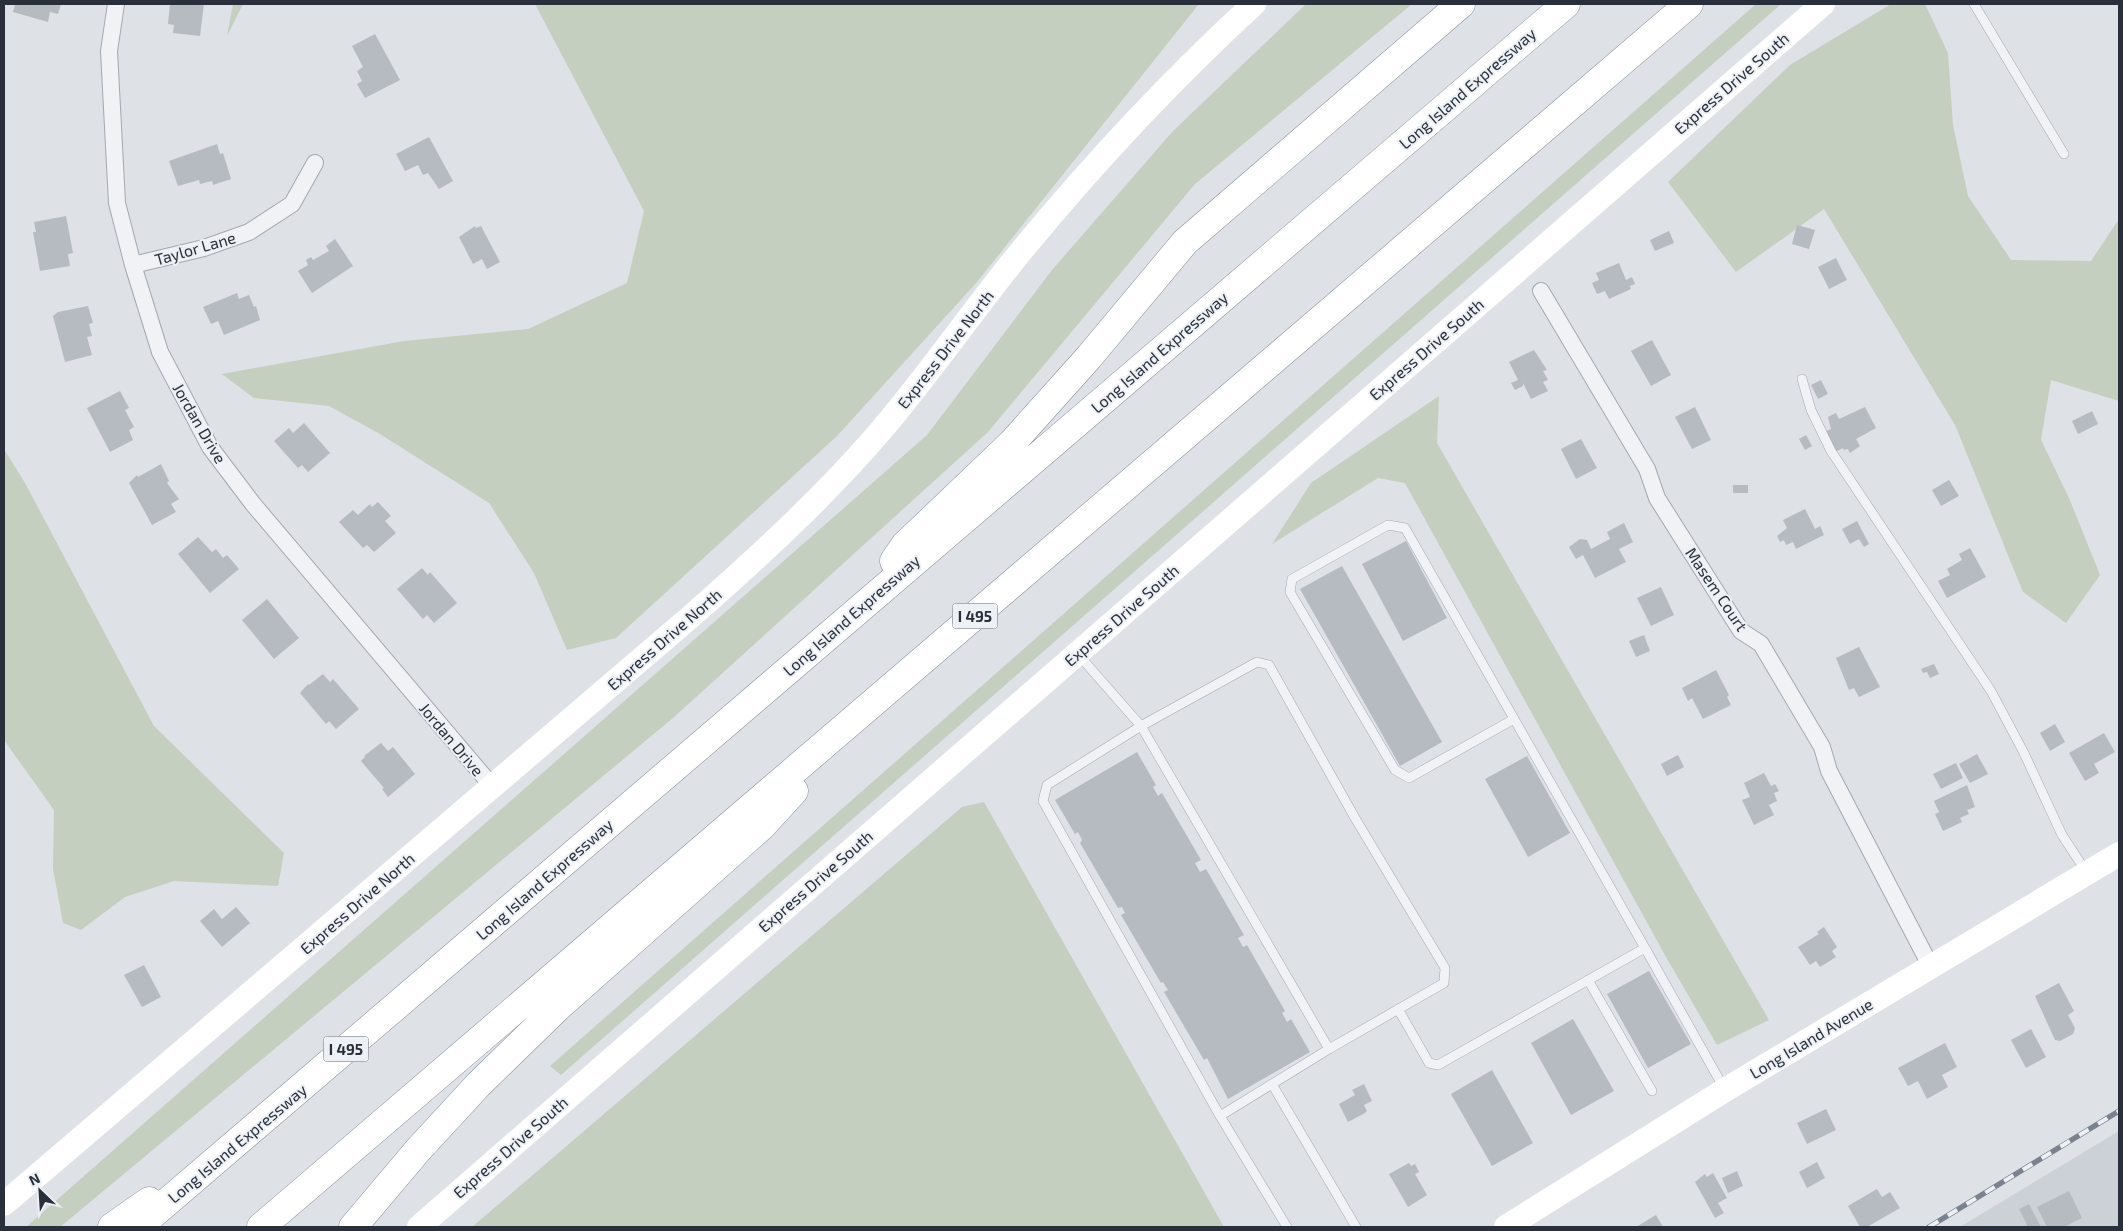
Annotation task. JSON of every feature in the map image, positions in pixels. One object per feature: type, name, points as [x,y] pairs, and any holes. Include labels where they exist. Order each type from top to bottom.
[{"type":"highway","points":[[867,601],[905,545],[1012,443],[1089,357],[1185,242],[1461,4]]},
{"type":"highway","name":"Long Island Expressway","points":[[138,1227],[1566,4]]},
{"type":"highway","name":"I 495","points":[[261,1227],[1689,4]]},
{"type":"highway","points":[[353,1227],[418,1150],[478,1085],[557,1008],[762,826],[893,686]]},
{"type":"highway","points":[[112,1227],[261,1122]]},
{"type":"main road","name":"Express Drive North","points":[[4,1204],[688,619],[786,530],[877,435],[924,378],[1017,256],[1147,108],[1254,4]]},
{"type":"main road","name":"Express Drive South","points":[[418,1227],[1823,4]]},
{"type":"main road","name":"Long Island Avenue","points":[[1506,1227],[1725,1090],[2119,854]]},
{"type":"street","name":"Jordan Drive","points":[[116,4],[109,51],[116,203],[160,352],[210,447],[253,504],[492,786]]},
{"type":"street","name":"Taylor Lane","points":[[133,265],[204,248],[249,232],[292,204],[315,163]]},
{"type":"street","name":"Masem Court","points":[[1541,291],[1647,469],[1656,498],[1741,631],[1761,644],[1822,747],[1829,771],[1931,967]]},
{"type":"lane","points":[[1974,4],[2064,154]]},
{"type":"lane","points":[[1802,379],[1811,410],[1831,451],[1991,691],[2024,753],[2062,835],[2088,873]]},
{"type":"lane","points":[[1514,719],[1409,778],[1395,770],[1290,592],[1292,579],[1388,525],[1404,528],[1514,719],[1645,948],[1725,1090]]},
{"type":"lane","points":[[1077,653],[1141,726],[1329,1049]]},
{"type":"lane","points":[[1220,1116],[1329,1049],[1444,983],[1445,968],[1355,818],[1269,664],[1257,662],[1141,726],[1047,785],[1043,801],[1220,1116],[1287,1227]]},
{"type":"lane","points":[[1398,1009],[1429,1063],[1438,1066],[1645,948]]},
{"type":"lane","points":[[1588,980],[1652,1090]]},
{"type":"lane","points":[[1272,1084],[1356,1227]]},
{"type":"shaded area","points":[[2119,1131],[2119,1227],[1960,1227]]},
{"type":"green space","points":[[233,4],[243,4],[227,36]]},
{"type":"green space","points":[[535,4],[1199,4],[977,282],[837,436],[616,638],[567,650],[534,573],[489,503],[380,434],[329,406],[254,398],[222,374],[404,341],[528,329],[627,283],[644,211]]},
{"type":"green space","points":[[1306,4],[1412,4],[1195,184],[988,432],[673,718],[60,1227],[26,1227],[927,435],[1052,270],[1173,131]]},
{"type":"green space","points":[[1756,4],[1781,4],[561,1075],[550,1066]]},
{"type":"green space","points":[[1891,4],[1925,4],[1948,53],[1953,125],[1968,196],[2011,260],[2091,261],[2119,219],[2119,401],[2051,380],[2041,440],[2069,498],[2100,575],[2066,623],[2023,592],[1955,425],[1824,209],[1736,272],[1668,182],[1790,65]]},
{"type":"green space","points":[[1439,396],[1437,443],[1769,1020],[1717,1045],[1666,957],[1405,483],[1378,478],[1272,544],[1311,483]]},
{"type":"green space","points":[[4,449],[25,483],[154,726],[284,853],[278,886],[174,881],[125,897],[81,930],[63,923],[53,869],[54,810],[4,740]]},
{"type":"green space","points":[[984,802],[1224,1227],[472,1227],[962,807]]},
{"type":"building","points":[[15,4],[61,4],[58,14],[50,12],[48,22],[13,12]]},
{"type":"building","points":[[170,4],[204,4],[200,36],[173,33],[174,25],[168,24]]},
{"type":"building","points":[[375,34],[400,80],[365,98],[357,84],[362,81],[357,71],[363,67],[352,46]]},
{"type":"building","points":[[429,137],[453,181],[439,189],[428,173],[423,175],[418,165],[405,171],[396,154]]},
{"type":"building","points":[[217,144],[220,154],[223,153],[231,179],[213,185],[212,181],[200,184],[199,180],[178,186],[169,161]]},
{"type":"building","points":[[66,216],[73,253],[68,254],[70,266],[40,271],[33,232],[36,232],[34,222]]},
{"type":"building","points":[[1797,225],[1815,230],[1809,249],[1792,244]]},
{"type":"building","points":[[475,226],[476,228],[481,226],[500,262],[487,269],[482,259],[473,264],[459,237]]},
{"type":"building","points":[[1669,231],[1674,243],[1655,251],[1650,240]]},
{"type":"building","points":[[335,239],[353,266],[312,293],[298,271],[308,265],[306,260],[311,257],[313,260],[329,251],[326,246]]},
{"type":"building","points":[[1836,258],[1847,280],[1829,289],[1818,267]]},
{"type":"building","points":[[1619,263],[1626,280],[1632,277],[1635,284],[1630,286],[1631,289],[1609,299],[1605,291],[1597,294],[1592,283],[1599,280],[1596,273]]},
{"type":"building","points":[[237,293],[239,299],[249,295],[254,307],[256,306],[260,320],[224,335],[218,321],[211,324],[203,307]]},
{"type":"building","points":[[88,306],[93,323],[89,324],[92,336],[87,337],[92,355],[65,362],[53,316],[58,312]]},
{"type":"building","points":[[1652,340],[1671,375],[1651,386],[1631,351]]},
{"type":"building","points":[[1534,350],[1547,370],[1543,371],[1548,380],[1543,382],[1548,391],[1531,399],[1523,383],[1523,386],[1515,390],[1511,383],[1518,380],[1509,362]]},
{"type":"building","points":[[1821,380],[1828,394],[1818,399],[1811,385]]},
{"type":"building","points":[[120,391],[129,408],[125,410],[134,427],[129,430],[133,440],[110,452],[87,408]]},
{"type":"building","points":[[1695,407],[1711,440],[1692,449],[1675,417]]},
{"type":"building","points":[[1865,407],[1876,428],[1856,439],[1860,446],[1850,453],[1848,449],[1844,450],[1843,448],[1835,452],[1824,432],[1831,429],[1828,417],[1836,413],[1839,419]]},
{"type":"building","points":[[2092,411],[2098,424],[2078,434],[2072,421]]},
{"type":"building","points":[[304,423],[330,453],[308,472],[302,465],[298,468],[274,441],[289,428],[293,433]]},
{"type":"building","points":[[1806,435],[1812,446],[1805,450],[1799,439]]},
{"type":"building","points":[[1581,439],[1597,468],[1576,479],[1561,449]]},
{"type":"building","points":[[161,464],[169,481],[167,483],[179,499],[171,504],[176,512],[152,525],[129,483],[137,475],[138,477]]},
{"type":"building","points":[[1949,480],[1959,496],[1941,506],[1932,490]]},
{"type":"building","points":[[1733,485],[1748,485],[1748,493],[1733,493]]},
{"type":"building","points":[[378,502],[391,516],[385,521],[396,533],[374,552],[367,545],[363,548],[339,522],[353,510],[358,515],[370,504],[372,507]]},
{"type":"building","points":[[1805,509],[1815,529],[1820,526],[1824,535],[1796,549],[1793,542],[1786,545],[1784,540],[1780,542],[1777,536],[1787,528],[1783,520]]},
{"type":"building","points":[[1857,521],[1869,544],[1864,547],[1859,539],[1850,544],[1842,529]]},
{"type":"building","points":[[1624,523],[1633,542],[1619,549],[1626,562],[1595,578],[1583,555],[1576,559],[1569,547],[1580,539],[1587,540],[1591,549],[1610,539],[1607,532]]},
{"type":"building","points":[[198,537],[212,552],[216,549],[223,558],[227,555],[239,569],[210,593],[178,554]]},
{"type":"building","points":[[1406,541],[1447,618],[1403,641],[1362,564]]},
{"type":"building","points":[[1970,548],[1986,577],[1947,598],[1938,581],[1950,575],[1947,569],[1962,560],[1959,554]]},
{"type":"building","points":[[1342,566],[1442,742],[1400,766],[1300,589]]},
{"type":"building","points":[[422,568],[428,575],[430,572],[457,603],[434,623],[427,615],[423,619],[397,589]]},
{"type":"building","points":[[1661,587],[1674,615],[1651,626],[1637,598]]},
{"type":"building","points":[[267,599],[299,638],[274,659],[242,620]]},
{"type":"building","points":[[1644,635],[1650,651],[1636,657],[1629,641]]},
{"type":"building","points":[[1859,647],[1880,687],[1859,697],[1854,688],[1849,690],[1836,658]]},
{"type":"building","points":[[1934,664],[1939,674],[1930,678],[1927,672],[1923,673],[1921,669]]},
{"type":"building","points":[[1716,670],[1729,695],[1727,697],[1731,705],[1703,719],[1692,698],[1688,701],[1682,688]]},
{"type":"building","points":[[323,674],[330,682],[333,679],[359,709],[336,729],[329,721],[326,724],[300,693],[308,684]]},
{"type":"building","points":[[2055,724],[2065,742],[2050,751],[2040,733]]},
{"type":"building","points":[[2104,733],[2115,752],[2094,764],[2099,773],[2085,781],[2069,753]]},
{"type":"building","points":[[381,743],[388,751],[393,747],[415,774],[388,797],[382,789],[384,788],[361,761],[364,756]]},
{"type":"building","points":[[1137,752],[1156,785],[1153,787],[1158,796],[1162,793],[1201,860],[1195,863],[1200,872],[1206,869],[1244,935],[1238,938],[1243,947],[1247,945],[1285,1011],[1282,1013],[1287,1022],[1291,1019],[1310,1052],[1228,1099],[1207,1058],[1204,1060],[1164,992],[1168,990],[1163,982],[1161,983],[1121,915],[1125,913],[1122,907],[1118,908],[1080,843],[1082,840],[1078,832],[1075,834],[1055,800]]},
{"type":"building","points":[[1977,754],[1988,774],[1970,783],[1959,764]]},
{"type":"building","points":[[1678,755],[1684,767],[1667,776],[1661,764]]},
{"type":"building","points":[[1527,756],[1570,833],[1528,857],[1485,779]]},
{"type":"building","points":[[1956,763],[1963,778],[1941,789],[1933,774]]},
{"type":"building","points":[[1764,773],[1771,786],[1775,784],[1779,791],[1774,793],[1777,801],[1769,805],[1774,815],[1754,825],[1742,800],[1750,797],[1744,783]]},
{"type":"building","points":[[1967,785],[1975,807],[1967,810],[1969,814],[1960,818],[1962,822],[1943,831],[1935,814],[1939,812],[1934,801]]},
{"type":"building","points":[[236,907],[250,923],[222,947],[200,921],[214,909],[222,919]]},
{"type":"building","points":[[1824,927],[1837,947],[1832,951],[1836,957],[1820,967],[1816,961],[1810,965],[1798,947],[1819,934],[1817,932]]},
{"type":"building","points":[[144,965],[161,997],[142,1007],[124,975]]},
{"type":"building","points":[[1649,971],[1691,1044],[1648,1068],[1607,994]]},
{"type":"building","points":[[2059,983],[2074,1011],[2068,1015],[2075,1028],[2073,1034],[2060,1041],[2055,1040],[2035,996]]},
{"type":"building","points":[[1573,1019],[1614,1091],[1571,1115],[1531,1043]]},
{"type":"building","points":[[2031,1029],[2046,1057],[2026,1068],[2011,1040]]},
{"type":"building","points":[[1945,1043],[1957,1067],[1942,1075],[1948,1087],[1927,1099],[1918,1081],[1908,1086],[1898,1068]]},
{"type":"building","points":[[1492,1070],[1533,1143],[1492,1166],[1451,1094]]},
{"type":"building","points":[[1364,1084],[1372,1101],[1364,1105],[1367,1111],[1365,1113],[1348,1122],[1339,1104],[1355,1095],[1352,1090]]},
{"type":"building","points":[[1826,1109],[1836,1130],[1807,1144],[1797,1123]]},
{"type":"building","points":[[1817,1162],[1825,1178],[1807,1188],[1799,1172]]},
{"type":"building","points":[[1409,1163],[1411,1166],[1415,1164],[1419,1172],[1415,1174],[1427,1195],[1408,1207],[1389,1174]]},
{"type":"building","points":[[1737,1171],[1743,1186],[1728,1193],[1722,1178]]},
{"type":"building","points":[[1713,1173],[1727,1198],[1718,1203],[1724,1213],[1715,1218],[1695,1182],[1705,1174],[1707,1177]]},
{"type":"building","points":[[1877,1189],[1882,1197],[1890,1192],[1900,1208],[1867,1227],[1860,1227],[1848,1206]]},
{"type":"building","points":[[2069,1191],[2082,1218],[2064,1227],[2047,1227],[2037,1207]]},
{"type":"building","points":[[2029,1204],[2041,1227],[2028,1227],[2019,1209]]},
{"type":"building","points":[[1656,1215],[1663,1227],[1636,1227]]},
{"type":"railway","points":[[1929,1227],[2119,1111]]}]
